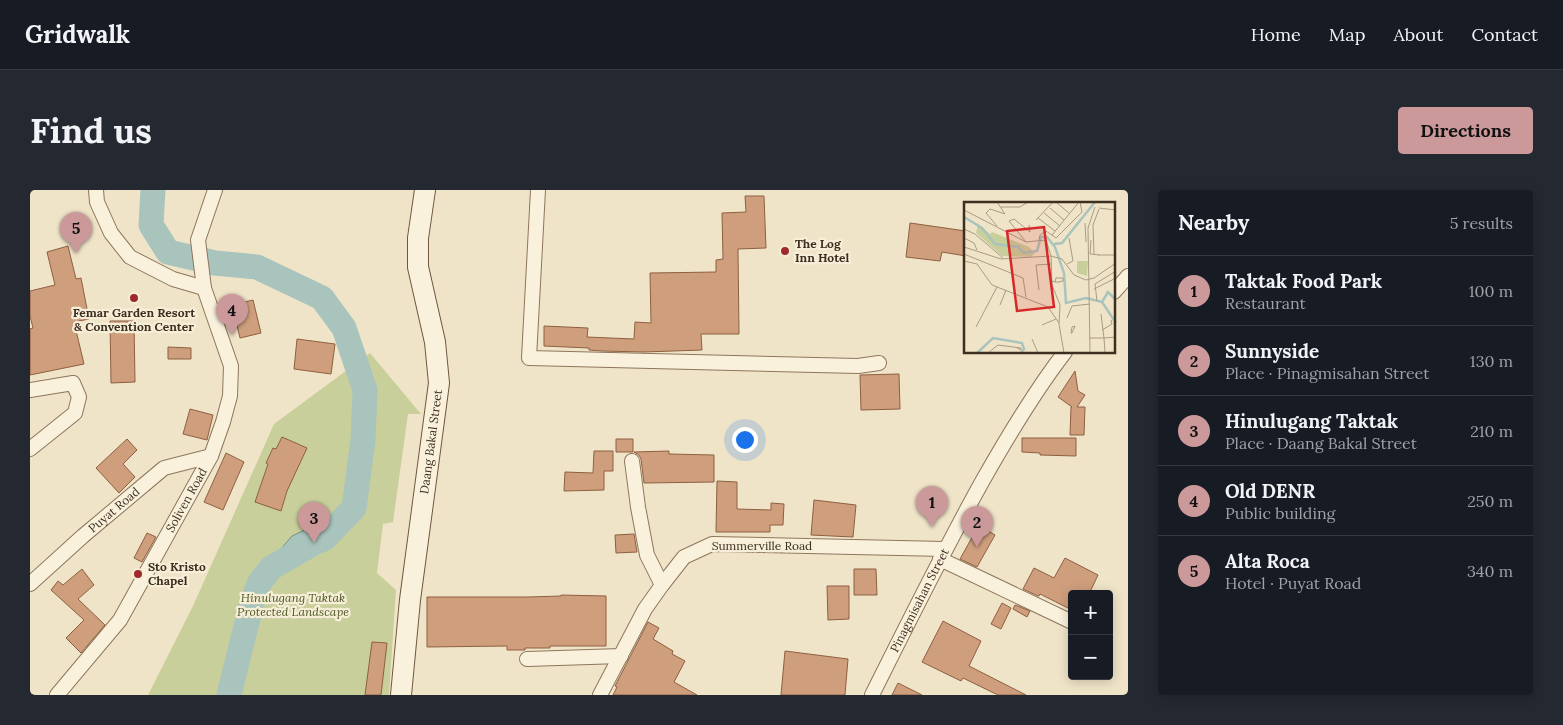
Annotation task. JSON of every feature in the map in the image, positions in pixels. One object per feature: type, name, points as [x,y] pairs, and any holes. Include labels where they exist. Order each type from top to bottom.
[{"type":"street","points":[[96,190],[97,202],[111,233],[130,258],[173,279],[203,283]]},
{"type":"street","name":"Soliven Road","points":[[57,695],[120,620],[211,456],[223,422],[230,396],[231,366],[203,283],[198,240],[215,190]]},
{"type":"street","name":"Daang Bakal Street","points":[[401,695],[410,600],[439,383],[435,342],[418,267],[418,238],[425,190]]},
{"type":"street","points":[[538,190],[529,358],[858,366],[879,364]]},
{"type":"street","points":[[1116,290],[1128,276]]},
{"type":"street","name":"Pinagmisahan Street","points":[[872,695],[942,554],[992,463],[1024,410],[1064,354]]},
{"type":"street","points":[[30,390],[73,383],[79,397],[75,413],[30,449]]},
{"type":"street","name":"Puyat Road","points":[[30,584],[83,536],[164,468],[211,456]]},
{"type":"street","points":[[632,461],[647,555],[662,585]]},
{"type":"street","name":"Summerville Road","points":[[600,695],[645,609],[662,585],[684,557],[712,544],[942,554]]},
{"type":"street","points":[[942,554],[1068,620]]},
{"type":"street","points":[[527,659],[621,656]]},
{"type":"green space","name":"Hinulugang Taktak Protected Landscape","points":[[370,353],[421,414],[408,414],[393,522],[383,524],[377,573],[396,590],[389,695],[148,695],[193,606],[274,424]]},
{"type":"water","points":[[307,529],[324,539],[328,550],[311,555],[303,562],[287,565],[277,571],[252,602],[256,578],[292,536]]},
{"type":"building","points":[[745,196],[764,196],[766,248],[738,249],[739,334],[701,334],[702,350],[601,351],[589,350],[589,348],[544,346],[544,326],[588,328],[587,337],[634,339],[635,322],[651,323],[650,273],[716,272],[716,260],[723,259],[722,213],[746,212]]},
{"type":"building","points":[[910,223],[964,231],[964,256],[942,252],[940,261],[906,257]]},
{"type":"building","points":[[68,246],[76,279],[81,278],[89,319],[74,322],[84,364],[30,375],[30,329],[33,328],[30,316],[30,291],[55,285],[47,252]]},
{"type":"building","points":[[253,300],[261,333],[240,338],[232,305]]},
{"type":"building","points":[[110,321],[134,321],[135,382],[111,383]]},
{"type":"building","points":[[297,339],[335,344],[331,374],[294,369]]},
{"type":"building","points":[[168,347],[191,348],[191,359],[168,359]]},
{"type":"building","points":[[1075,371],[1078,391],[1085,395],[1077,407],[1085,407],[1084,435],[1070,435],[1072,407],[1058,397]]},
{"type":"building","points":[[899,374],[900,409],[861,410],[860,375]]},
{"type":"building","points":[[190,409],[213,415],[207,440],[183,434]]},
{"type":"building","points":[[282,437],[307,448],[287,491],[281,511],[255,502],[268,464],[266,463],[273,448],[276,449]]},
{"type":"building","points":[[1022,438],[1076,438],[1076,456],[1040,455],[1040,453],[1022,452]]},
{"type":"building","points":[[127,439],[137,450],[123,464],[135,477],[119,493],[96,468]]},
{"type":"building","points":[[616,439],[633,439],[633,452],[616,452]]},
{"type":"building","points":[[594,451],[613,451],[613,471],[604,471],[604,490],[564,491],[565,472],[593,473]]},
{"type":"building","points":[[669,451],[669,454],[714,455],[714,482],[644,483],[641,459],[634,452]]},
{"type":"building","points":[[226,453],[244,462],[223,510],[204,502]]},
{"type":"building","points":[[717,481],[737,482],[737,509],[771,510],[771,503],[784,504],[783,525],[770,525],[770,532],[716,532]]},
{"type":"building","points":[[814,500],[856,505],[853,537],[811,535]]},
{"type":"building","points":[[979,525],[995,535],[977,567],[960,559]]},
{"type":"building","points":[[147,533],[156,537],[142,562],[134,558]]},
{"type":"building","points":[[634,534],[637,552],[616,553],[615,535]]},
{"type":"building","points":[[1065,558],[1098,575],[1091,590],[1068,590],[1068,608],[1040,594],[1038,596],[1023,589],[1034,568],[1054,578]]},
{"type":"building","points":[[82,569],[94,585],[78,599],[105,625],[81,653],[66,638],[84,620],[51,590],[58,581],[63,585]]},
{"type":"building","points":[[854,569],[876,569],[877,595],[854,595]]},
{"type":"building","points":[[827,586],[849,586],[849,619],[828,620]]},
{"type":"building","points":[[561,595],[606,596],[606,646],[550,646],[550,648],[525,648],[525,650],[507,650],[507,646],[427,647],[427,597],[528,597]]},
{"type":"building","points":[[1002,603],[1011,608],[1001,629],[991,624]]},
{"type":"building","points":[[1015,605],[1030,611],[1027,617],[1013,609]]},
{"type":"building","points":[[943,621],[981,641],[969,666],[1026,695],[998,695],[963,678],[961,681],[922,662]]},
{"type":"building","points":[[648,622],[659,628],[653,639],[673,651],[672,654],[685,661],[674,682],[697,695],[613,695],[617,687],[615,686]]},
{"type":"building","points":[[372,642],[387,643],[381,695],[365,695]]},
{"type":"building","points":[[785,651],[848,659],[845,695],[781,695]]},
{"type":"building","points":[[898,683],[922,695],[892,695]]},
{"type":"waterway","points":[[153,190],[151,225],[168,252],[215,263],[257,267],[322,298],[344,328],[365,390],[363,440],[354,508],[324,539],[271,568],[260,582],[252,602],[229,695]]},
{"type":"place","name":"The Log Inn Hotel","points":[[785,251]]},
{"type":"place","name":"Alta Roca","points":[[76,253]]},
{"type":"place","name":"Femar Garden Resort & Convention Center","points":[[134,298]]},
{"type":"place","name":"Old DENR","points":[[232,335]]},
{"type":"place","name":"Taktak Food Park","points":[[932,527]]},
{"type":"place","name":"Hinulugang Taktak","points":[[314,543]]},
{"type":"place","name":"Sunnyside","points":[[977,547]]},
{"type":"place","name":"Sto Kristo Chapel","points":[[138,574]]}]
